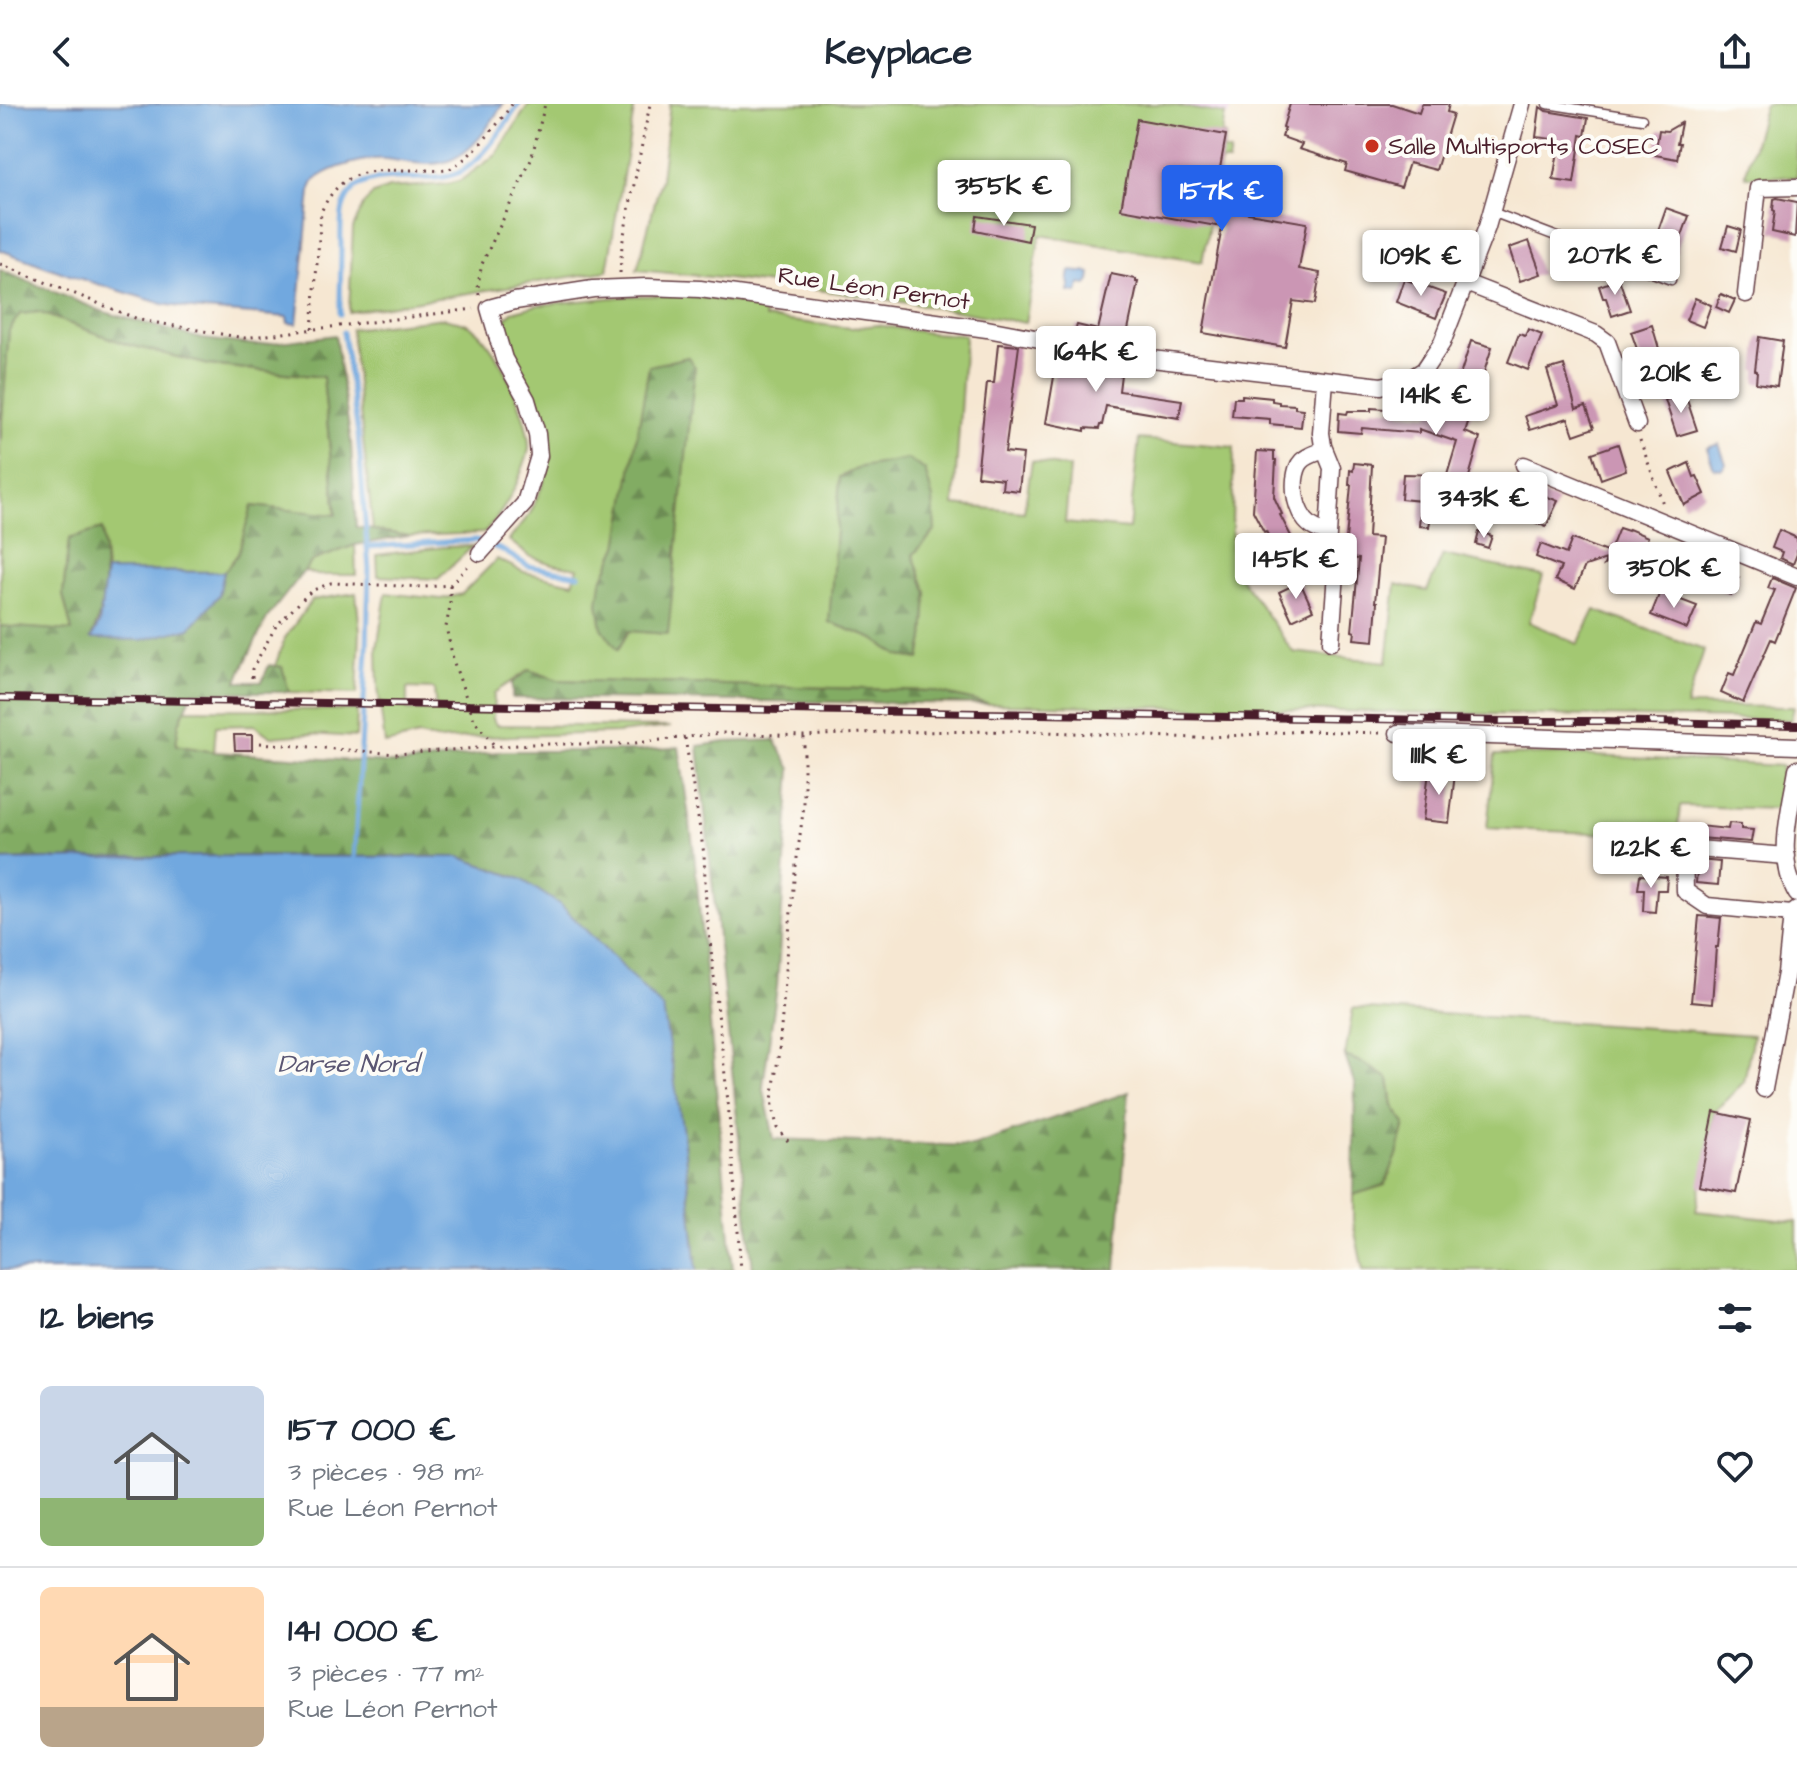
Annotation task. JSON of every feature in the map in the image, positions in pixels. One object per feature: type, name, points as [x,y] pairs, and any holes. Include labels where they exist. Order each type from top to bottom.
[{"type":"street","name":"Rue Léon Pernot","points":[[484,308],[593,289],[700,289],[987,329],[1135,357],[1381,386],[1408,380],[1424,370],[1442,343],[1492,212],[1522,104]]},
{"type":"street","points":[[1746,294],[1758,188],[1797,187]]},
{"type":"street","points":[[1466,283],[1596,334],[1607,342],[1637,424]]},
{"type":"street","points":[[484,308],[504,359],[527,400],[537,434],[539,456],[525,503],[486,547]]},
{"type":"street","points":[[1325,380],[1321,433],[1332,468],[1327,552],[1336,573],[1331,642]]},
{"type":"street","points":[[1324,450],[1311,455],[1298,466],[1295,494],[1305,520],[1312,528],[1327,532]]},
{"type":"street","points":[[1524,465],[1797,577]]},
{"type":"street","points":[[1398,733],[1797,746]]},
{"type":"street","points":[[1797,769],[1787,835],[1789,874],[1797,894]]},
{"type":"street","points":[[1764,1089],[1794,912],[1707,906],[1685,891],[1684,848],[1787,856]]},
{"type":"lane","points":[[1547,104],[1642,119]]},
{"type":"lane","points":[[1492,212],[1671,280]]},
{"type":"path","points":[[312,329],[321,212],[339,184],[367,171],[448,170],[468,155],[499,123],[512,104]]},
{"type":"path","points":[[0,264],[140,320],[244,338],[484,308],[478,284],[482,264],[531,160],[545,104]]},
{"type":"path","points":[[618,289],[622,245],[650,104]]},
{"type":"path","points":[[1637,424],[1666,512],[1666,523]]},
{"type":"path","points":[[252,678],[252,669],[276,626],[311,591],[331,583],[425,587],[450,585],[486,547]]},
{"type":"path","points":[[450,585],[446,627],[454,663],[474,720],[494,746]]},
{"type":"path","points":[[260,743],[397,754],[494,746],[627,744],[722,733],[804,736],[1022,731],[1197,738],[1304,731],[1398,733]]},
{"type":"path","points":[[788,1141],[777,1128],[772,1100],[804,805],[804,736]]},
{"type":"path","points":[[685,738],[704,854],[706,905],[728,1102],[741,1270]]},
{"type":"shaded area","points":[[1165,104],[1232,104],[1229,115]]},
{"type":"green space","points":[[529,104],[635,104],[607,271],[349,312],[353,228],[363,205],[373,194],[389,188],[448,184],[461,180],[496,155]]},
{"type":"green space","points":[[670,104],[1165,104],[1225,114],[1223,151],[1230,152],[1228,162],[1221,162],[1202,262],[1040,235],[1025,323],[832,292],[637,270],[661,179]]},
{"type":"green space","points":[[1765,104],[1797,104],[1797,177],[1745,176]]},
{"type":"green space","points":[[0,270],[104,312],[202,339],[256,345],[335,335],[351,442],[356,527],[409,536],[355,545],[312,561],[267,618],[237,682],[262,682],[269,665],[282,667],[289,692],[193,692],[179,723],[176,745],[214,752],[403,764],[505,751],[639,751],[679,747],[694,852],[733,1270],[697,1270],[683,1133],[521,879],[460,857],[193,856],[0,860],[0,626],[72,631],[63,595],[69,539],[102,529],[104,585],[100,612],[91,638],[219,595],[224,572],[238,554],[252,506],[336,515],[323,377],[209,365],[126,344],[38,312],[20,314],[9,330],[0,446]]},
{"type":"green space","points":[[683,295],[763,306],[765,318],[851,328],[877,325],[965,335],[954,505],[1024,512],[1032,461],[1070,468],[1065,523],[1129,529],[1139,439],[1234,447],[1231,564],[1293,652],[1387,662],[1396,584],[1427,591],[1443,555],[1543,576],[1529,622],[1578,644],[1595,610],[1704,650],[1686,706],[1794,707],[1791,720],[988,704],[932,691],[558,680],[529,670],[494,693],[493,719],[496,725],[671,727],[617,733],[441,740],[418,736],[385,744],[377,649],[386,593],[441,599],[462,594],[497,559],[524,572],[573,583],[578,568],[529,556],[509,540],[530,514],[544,482],[549,436],[540,404],[510,351],[504,321],[512,312],[538,305],[629,296]],"holes":[[[935,531],[913,555],[927,593],[920,659],[899,656],[874,639],[829,622]],[[618,546],[668,634],[629,631],[601,582]],[[407,688],[434,689],[436,711],[407,710]]]},
{"type":"green space","points":[[38,312],[126,344],[209,365],[323,377],[336,516],[253,506],[238,554],[224,572],[106,571],[102,529],[69,539],[63,595],[72,631],[0,626],[0,446],[9,330],[19,314]]},
{"type":"green space","points":[[444,318],[465,323],[478,332],[499,361],[517,398],[528,433],[527,456],[508,501],[484,533],[409,536],[373,530],[351,329]]},
{"type":"green space","points":[[688,357],[695,367],[668,634],[629,631],[618,650],[602,628],[598,603],[601,582],[618,546],[649,366]]},
{"type":"green space","points":[[907,459],[925,470],[933,499],[935,531],[913,555],[927,593],[920,659],[899,656],[874,639],[829,622],[840,477],[861,467]]},
{"type":"green space","points":[[355,545],[356,575],[317,575],[304,571],[312,561]]},
{"type":"green space","points":[[473,546],[438,579],[378,576],[377,555]]},
{"type":"green space","points":[[356,593],[360,632],[357,694],[289,692],[282,667],[275,666],[285,638],[312,600]]},
{"type":"green space","points":[[529,670],[558,680],[932,691],[988,704],[512,698],[512,683]]},
{"type":"green space","points":[[185,709],[357,710],[356,737],[309,734],[271,737],[254,725],[216,726],[214,752],[175,745]]},
{"type":"green space","points":[[775,740],[791,769],[777,987],[763,1085],[774,1139],[973,1146],[1129,1092],[1116,1270],[753,1270],[698,746]]},
{"type":"green space","points":[[1557,754],[1782,766],[1777,809],[1680,806],[1677,837],[1487,828],[1495,755]]},
{"type":"green space","points":[[1353,1008],[1753,1035],[1744,1082],[1714,1112],[1696,1211],[1797,1222],[1797,1270],[1363,1270],[1353,1222],[1353,1195],[1385,1185],[1405,1124],[1393,1106],[1389,1079],[1345,1056]]},
{"type":"green space","points":[[1345,1056],[1389,1079],[1393,1106],[1405,1124],[1385,1185],[1353,1195],[1355,1085]]},
{"type":"water","points":[[0,104],[503,104],[476,142],[453,159],[428,164],[369,160],[333,170],[315,180],[310,192],[297,324],[288,323],[287,317],[163,304],[0,250]]},
{"type":"water","points":[[1070,271],[1091,273],[1090,281],[1087,285],[1080,284],[1078,293],[1069,292]]},
{"type":"water","points":[[1719,444],[1726,464],[1722,469],[1714,468],[1707,448]]},
{"type":"water","points":[[106,571],[224,572],[219,595],[190,628],[142,640],[91,639],[99,624]]},
{"type":"water","name":"Darse Nord","points":[[193,856],[460,857],[521,879],[562,906],[663,1008],[683,1133],[697,1270],[0,1270],[0,860]]},
{"type":"building","name":"Salle Multisports COSEC","points":[[1290,104],[1392,104],[1419,113],[1422,104],[1449,104],[1447,112],[1453,114],[1436,170],[1409,163],[1401,187],[1345,171],[1347,164],[1299,149],[1302,144],[1282,137]]},
{"type":"building","points":[[1540,107],[1546,111],[1588,118],[1585,136],[1581,135],[1574,183],[1553,180],[1560,140],[1536,137]]},
{"type":"building","points":[[1137,119],[1226,135],[1213,207],[1307,223],[1299,269],[1320,273],[1315,304],[1293,301],[1285,347],[1203,333],[1222,227],[1121,209]]},
{"type":"building","points":[[1681,123],[1677,159],[1655,155],[1659,130],[1667,131]]},
{"type":"building","points":[[1774,199],[1797,202],[1795,237],[1772,232]]},
{"type":"building","points":[[1666,208],[1689,216],[1676,252],[1653,245]]},
{"type":"building","points":[[977,216],[1031,224],[1028,241],[975,230]]},
{"type":"building","points":[[1728,226],[1741,230],[1736,251],[1722,247]]},
{"type":"building","points":[[1529,241],[1541,274],[1520,281],[1509,248]]},
{"type":"building","points":[[1111,274],[1138,282],[1125,344],[1074,334],[1077,325],[1098,330]]},
{"type":"building","points":[[1404,279],[1446,294],[1436,318],[1396,302]]},
{"type":"building","points":[[1619,279],[1630,310],[1612,316],[1599,286]]},
{"type":"building","points":[[1721,294],[1735,300],[1729,313],[1716,307]]},
{"type":"building","points":[[1695,298],[1711,305],[1703,327],[1686,320]]},
{"type":"building","points":[[1652,325],[1662,359],[1643,366],[1631,332]]},
{"type":"building","points":[[1528,329],[1542,335],[1528,370],[1508,362],[1519,334],[1525,336]]},
{"type":"building","points":[[1759,337],[1783,341],[1777,386],[1756,383]]},
{"type":"building","points":[[1471,341],[1492,347],[1465,432],[1480,438],[1465,491],[1474,496],[1468,511],[1434,498],[1429,527],[1419,526],[1421,501],[1401,499],[1403,474],[1447,475],[1457,442],[1419,429],[1419,433],[1362,428],[1361,433],[1338,431],[1339,413],[1371,411],[1371,408],[1430,415],[1429,404],[1451,404]]},
{"type":"building","points":[[998,344],[1019,346],[1005,452],[1023,454],[1019,491],[1002,489],[1003,479],[977,476],[987,383],[994,383]]},
{"type":"building","points":[[1052,352],[1122,366],[1119,391],[1182,400],[1179,418],[1106,406],[1099,429],[1085,428],[1085,431],[1046,423],[1055,371],[1050,370]]},
{"type":"building","points":[[1564,365],[1576,409],[1586,406],[1594,428],[1574,435],[1568,418],[1530,430],[1525,416],[1558,405],[1547,370]]},
{"type":"building","points":[[1685,394],[1697,430],[1677,436],[1665,400]]},
{"type":"building","points":[[1242,395],[1272,398],[1279,404],[1303,409],[1301,427],[1270,424],[1270,419],[1232,416],[1234,398],[1242,398]]},
{"type":"building","points":[[1618,444],[1626,470],[1601,479],[1592,453]]},
{"type":"building","points":[[1257,451],[1274,452],[1274,497],[1306,565],[1287,574],[1253,511]]},
{"type":"building","points":[[1354,463],[1372,465],[1368,537],[1381,538],[1374,641],[1354,639],[1355,632],[1352,631],[1359,559],[1347,558],[1348,550],[1345,550],[1350,470],[1353,471]]},
{"type":"building","points":[[1689,463],[1705,494],[1684,505],[1670,472]]},
{"type":"building","points":[[1538,493],[1558,501],[1546,527],[1527,519]]},
{"type":"building","points":[[1619,528],[1648,537],[1639,560],[1620,553],[1604,565],[1606,559],[1585,566],[1575,589],[1555,580],[1561,567],[1536,557],[1541,544],[1566,554],[1572,539],[1609,553]]},
{"type":"building","points":[[1779,530],[1797,538],[1797,554],[1793,564],[1780,558],[1782,552],[1772,548]]},
{"type":"building","points":[[1479,532],[1492,536],[1488,548],[1476,544]]},
{"type":"building","points":[[1722,571],[1739,578],[1731,595],[1714,588]]},
{"type":"building","points":[[1772,578],[1796,588],[1775,641],[1771,639],[1743,703],[1721,693],[1729,673],[1734,675],[1756,622],[1761,624],[1775,590],[1768,588]]},
{"type":"building","points":[[1300,582],[1313,610],[1292,620],[1279,592]]},
{"type":"building","points":[[1660,592],[1697,606],[1687,629],[1651,615]]},
{"type":"building","points":[[234,735],[252,735],[252,750],[235,750]]},
{"type":"building","points":[[1429,771],[1455,774],[1449,823],[1423,820]]},
{"type":"building","points":[[1729,823],[1753,830],[1751,842],[1699,838],[1699,826],[1728,829]]},
{"type":"building","points":[[1698,860],[1720,862],[1718,885],[1696,883]]},
{"type":"building","points":[[1640,875],[1667,877],[1666,890],[1657,890],[1655,912],[1643,911],[1644,889],[1638,889]]},
{"type":"building","points":[[1699,916],[1721,918],[1712,1004],[1691,1002]]},
{"type":"building","points":[[1714,1112],[1751,1120],[1736,1193],[1699,1186]]},
{"type":"waterway","points":[[340,314],[341,217],[350,193],[362,184],[376,180],[443,177],[458,173],[484,152],[519,104]]},
{"type":"waterway","points":[[343,332],[358,434],[369,569],[354,861]]},
{"type":"waterway","points":[[367,547],[476,540],[502,550],[528,566],[579,575]]},
{"type":"railway","points":[[0,698],[1797,725]]},
{"type":"place","name":"Salle Multisports COSEC","points":[[1372,146]]}]
